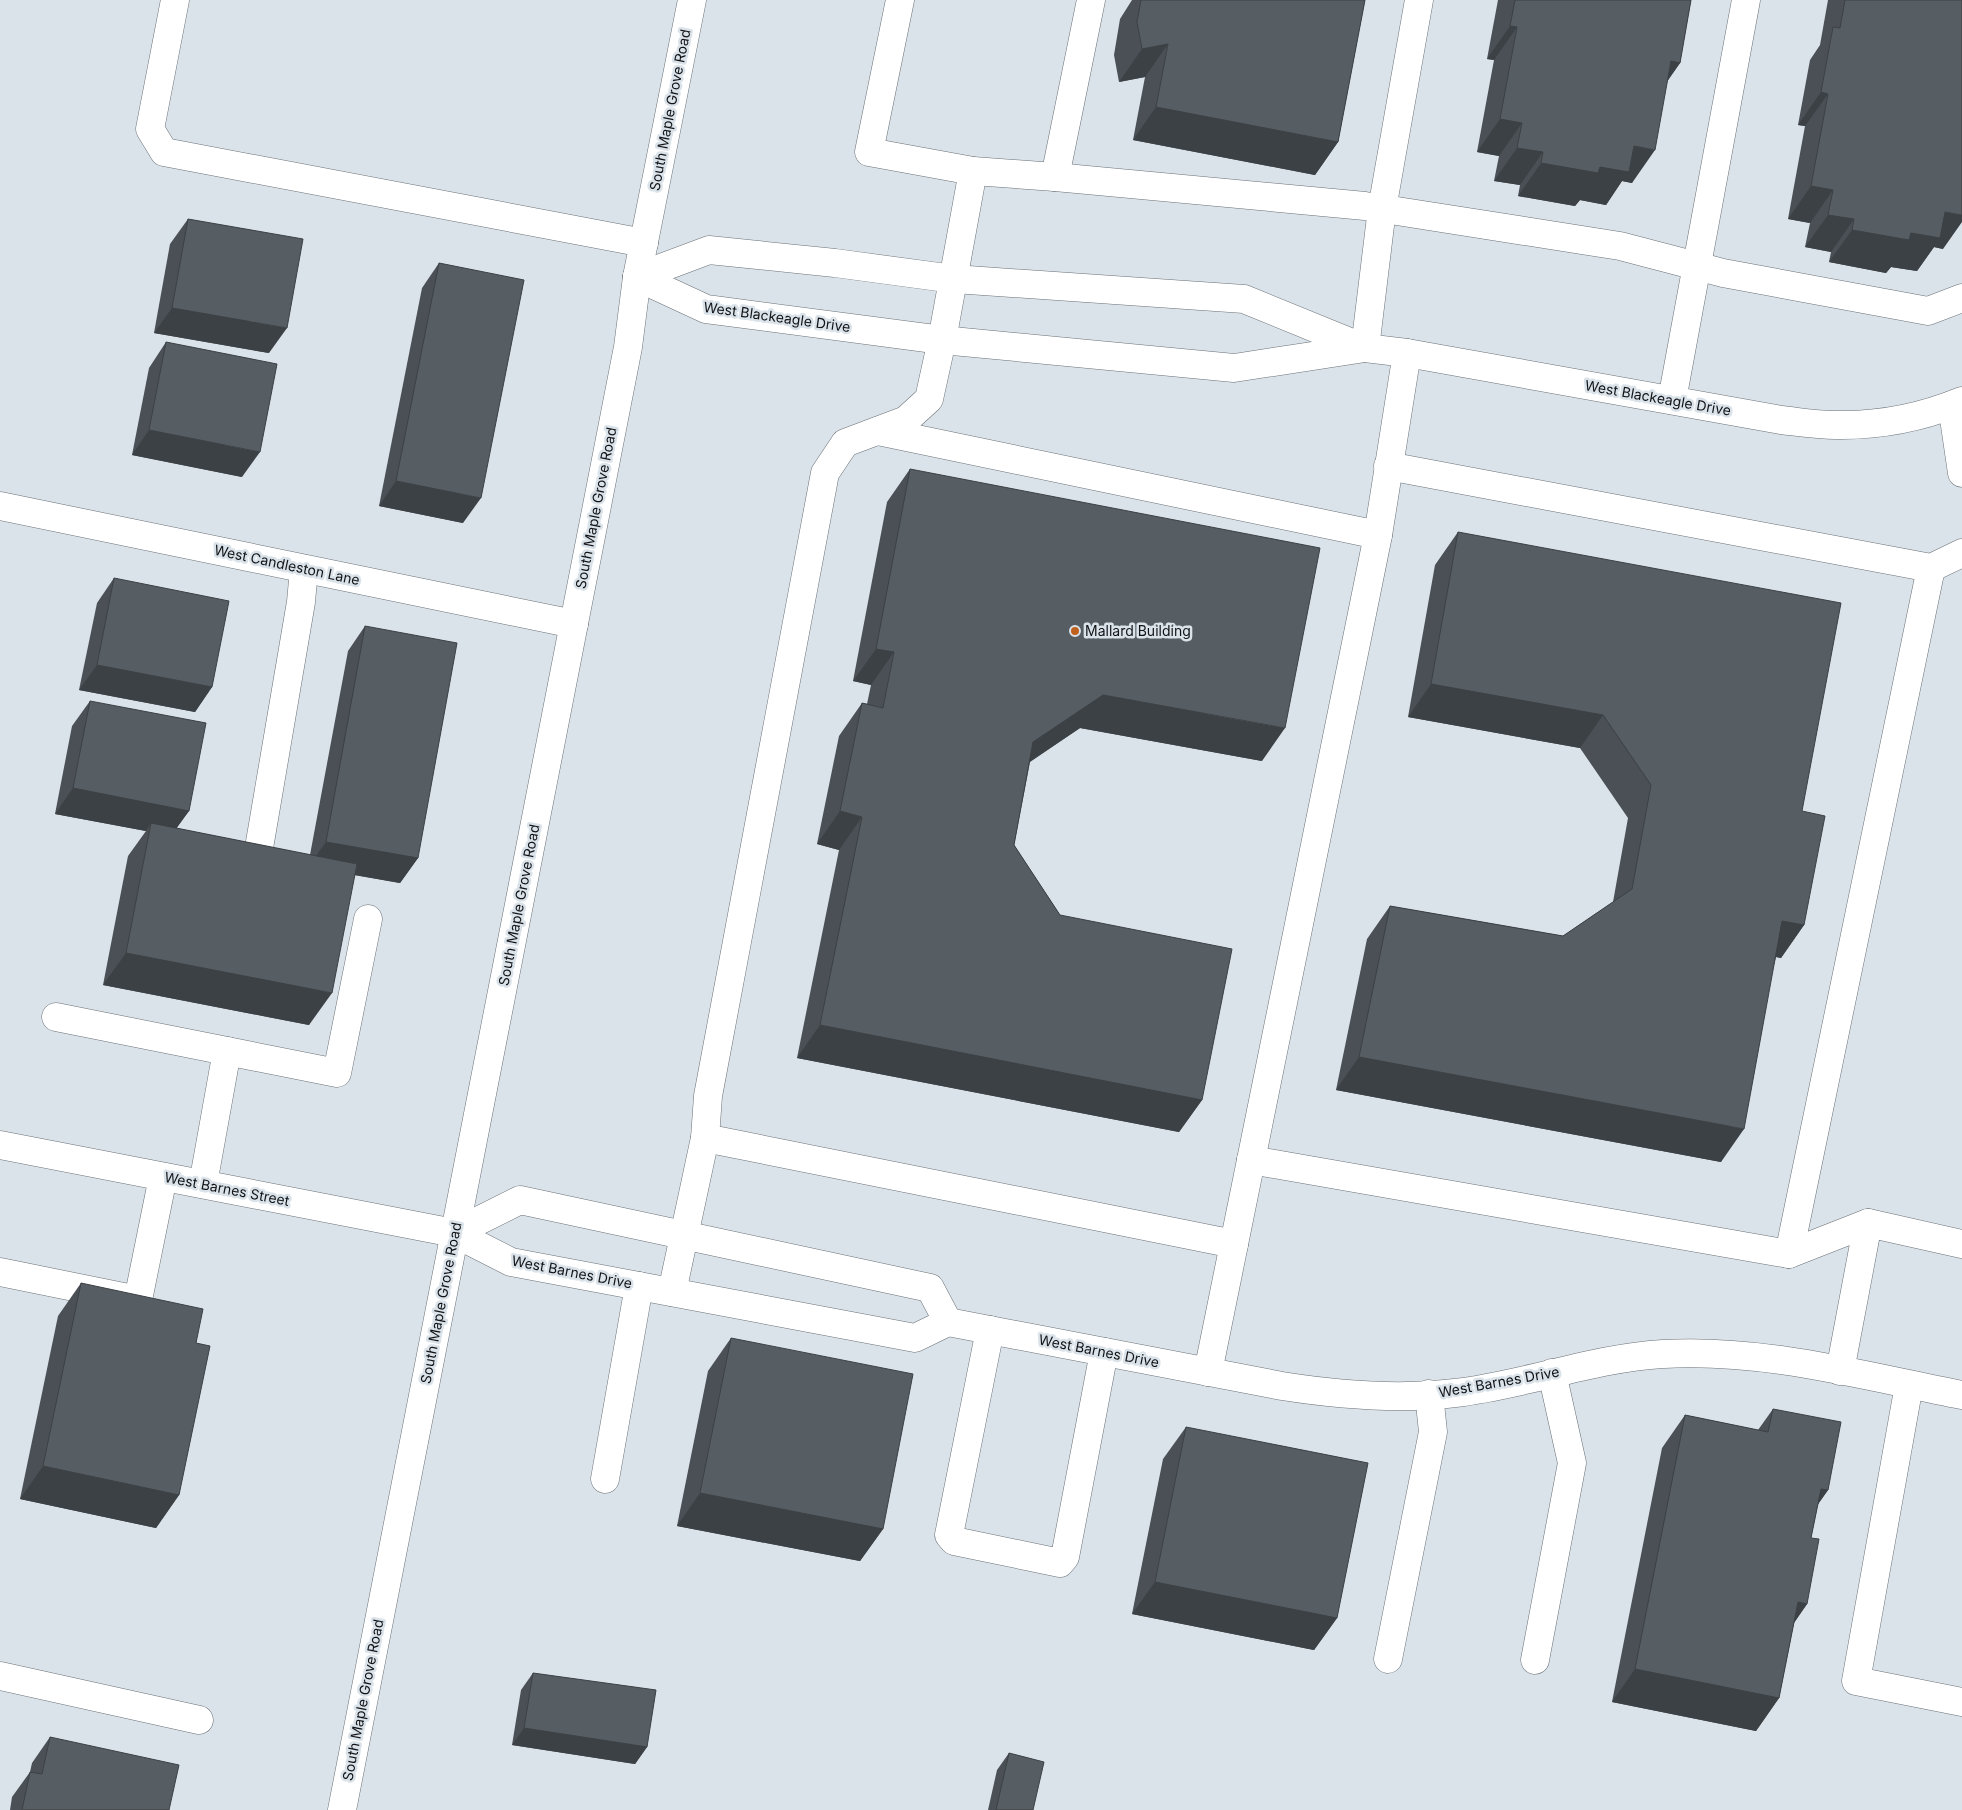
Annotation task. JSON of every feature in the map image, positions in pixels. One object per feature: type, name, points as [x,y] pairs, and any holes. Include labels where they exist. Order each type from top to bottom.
[{"type":"street","points":[[175,0],[150,129],[164,152],[644,244]]},
{"type":"street","name":"South Maple Grove Road","points":[[342,1810],[628,347],[637,277],[692,0]]},
{"type":"street","points":[[900,0],[869,152],[973,171],[1055,177],[1382,209],[1620,246],[1723,273],[1928,311],[1962,298]]},
{"type":"street","points":[[1055,177],[1091,0]]},
{"type":"street","points":[[1365,348],[1382,209],[1419,0]]},
{"type":"street","points":[[1672,400],[1746,0]]},
{"type":"street","points":[[672,1292],[705,1138],[710,1086],[824,473],[844,443],[906,420],[929,399],[954,280],[973,171]]},
{"type":"street","name":"West Blackeagle Drive","points":[[637,277],[709,250],[835,263],[954,280],[1244,299],[1365,348],[1407,353],[1782,420],[1835,425],[1891,421],[1957,403]]},
{"type":"street","name":"West Blackeagle Drive","points":[[637,277],[706,310],[942,340],[1234,368],[1365,348]]},
{"type":"street","points":[[1208,1372],[1378,535],[1407,353]]},
{"type":"street","points":[[1957,403],[1962,473]]},
{"type":"street","points":[[878,430],[1378,535]]},
{"type":"street","points":[[1388,466],[1932,568],[1962,553]]},
{"type":"street","name":"West Candleston Lane","points":[[0,506],[574,624]]},
{"type":"street","points":[[259,848],[301,602],[304,568]]},
{"type":"street","points":[[1789,1254],[1932,568]]},
{"type":"street","points":[[56,1017],[337,1073],[368,919]]},
{"type":"street","points":[[203,1184],[227,1051]]},
{"type":"street","points":[[705,1138],[1234,1244]]},
{"type":"street","name":"West Barnes Street","points":[[0,1145],[454,1233]]},
{"type":"street","points":[[1251,1160],[1789,1254],[1868,1223],[1961,1240]]},
{"type":"street","points":[[0,1272],[138,1300],[163,1177]]},
{"type":"street","points":[[454,1233],[520,1200],[930,1288],[948,1322]]},
{"type":"street","points":[[1840,1371],[1868,1223]]},
{"type":"street","name":"West Barnes Drive","points":[[454,1233],[512,1262],[915,1338],[948,1322],[1208,1372],[1336,1394],[1399,1396],[1456,1393],[1552,1373],[1662,1354],[1718,1353],[1787,1361],[1962,1395]]},
{"type":"street","points":[[604,1479],[639,1286]]},
{"type":"street","points":[[990,1330],[949,1535],[954,1541],[1060,1563],[1065,1556],[1104,1352]]},
{"type":"street","points":[[1535,1660],[1572,1463],[1552,1373]]},
{"type":"street","points":[[1909,1385],[1856,1680],[1962,1702]]},
{"type":"street","points":[[1388,1659],[1433,1432],[1429,1394]]},
{"type":"street","points":[[0,1676],[199,1720]]},
{"type":"building","points":[[1141,0],[1365,0],[1338,142],[1156,107],[1168,44],[1142,49],[1137,22]]},
{"type":"building","points":[[1515,0],[1691,0],[1680,63],[1671,61],[1655,150],[1634,146],[1629,172],[1600,167],[1598,173],[1541,163],[1543,152],[1517,148],[1522,123],[1500,119],[1517,27],[1510,26]]},
{"type":"building","points":[[1845,0],[1962,0],[1962,215],[1945,212],[1940,238],[1911,233],[1909,240],[1852,230],[1854,219],[1828,215],[1833,190],[1811,186],[1828,94],[1821,92],[1833,27],[1840,28]]},
{"type":"building","points":[[188,219],[303,239],[287,328],[172,308]]},
{"type":"building","points":[[439,263],[524,280],[481,498],[396,481]]},
{"type":"building","points":[[166,342],[277,364],[260,452],[149,430]]},
{"type":"building","points":[[910,469],[1320,548],[1285,728],[1103,695],[1033,742],[1014,845],[1060,915],[1232,949],[1202,1100],[820,1025],[862,817],[840,811],[862,703],[883,708],[894,652],[876,649]]},
{"type":"building","points":[[1458,532],[1841,603],[1802,811],[1825,816],[1804,925],[1782,921],[1744,1129],[1359,1057],[1390,906],[1563,936],[1632,889],[1651,785],[1603,715],[1431,684]]},
{"type":"building","points":[[114,578],[229,601],[212,687],[97,665]]},
{"type":"building","points":[[365,626],[457,643],[418,858],[326,842]]},
{"type":"building","points":[[90,701],[206,723],[189,811],[73,788]]},
{"type":"building","points":[[151,823],[357,864],[332,993],[126,953]]},
{"type":"building","points":[[81,1283],[203,1309],[196,1343],[210,1346],[179,1495],[43,1466]]},
{"type":"building","points":[[731,1338],[913,1374],[883,1529],[700,1493]]},
{"type":"building","points":[[1773,1409],[1841,1422],[1828,1490],[1821,1489],[1811,1538],[1819,1539],[1807,1604],[1798,1602],[1779,1698],[1635,1669],[1685,1415],[1768,1432]]},
{"type":"building","points":[[1186,1427],[1368,1463],[1337,1618],[1155,1582]]},
{"type":"building","points":[[533,1673],[656,1690],[647,1747],[524,1728]]},
{"type":"building","points":[[50,1737],[179,1765],[169,1810],[22,1810],[30,1772],[42,1774]]},
{"type":"building","points":[[1009,1753],[1044,1762],[1033,1810],[996,1810]]},
{"type":"place","name":"Mallard Building","points":[[1075,631]]}]
